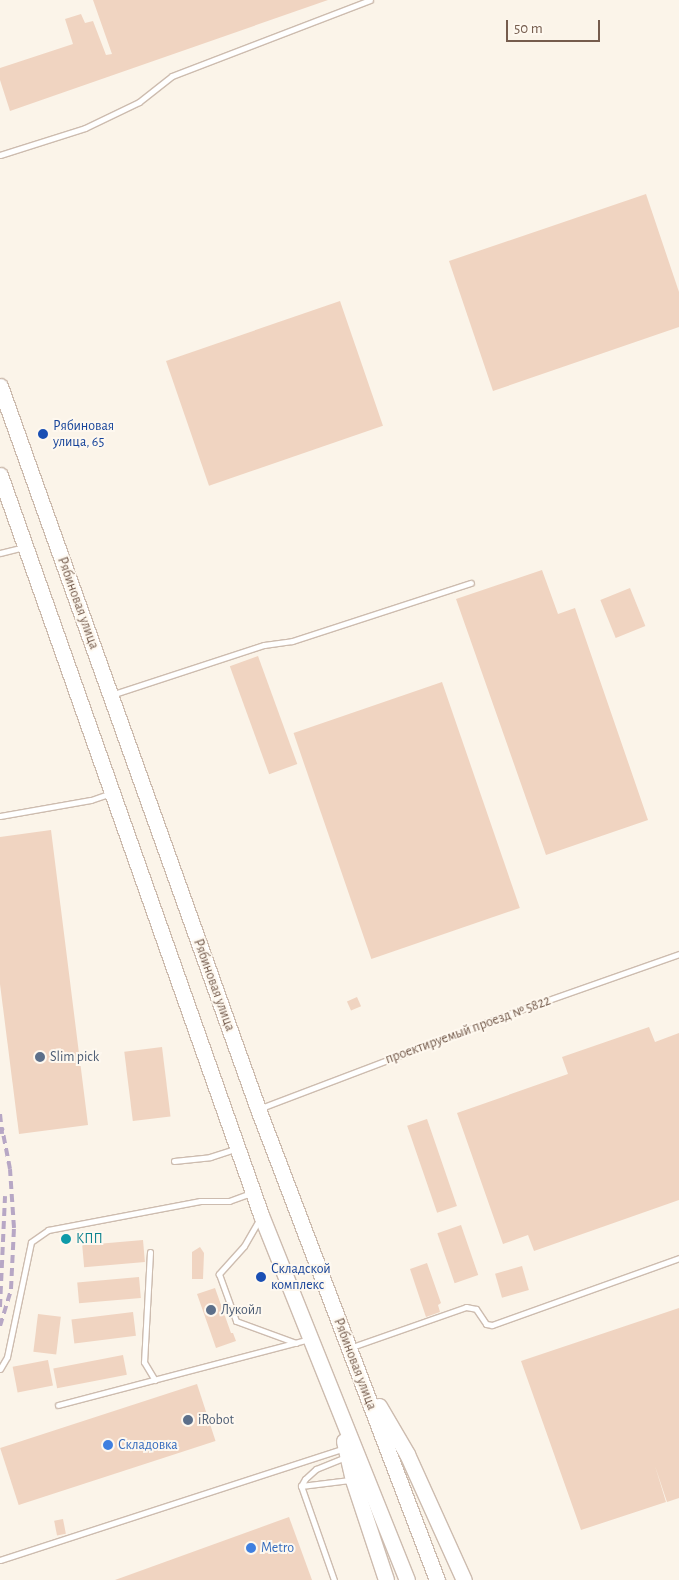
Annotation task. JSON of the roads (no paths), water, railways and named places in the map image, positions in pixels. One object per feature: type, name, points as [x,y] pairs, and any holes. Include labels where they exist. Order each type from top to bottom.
[{"type":"main road","name":"Рябиновая улица","points":[[0,386],[258,1109],[437,1580]]},
{"type":"main road","points":[[0,475],[303,1341],[333,1396],[407,1580]]},
{"type":"main road","points":[[355,1366],[407,1454],[464,1580]]},
{"type":"main road","points":[[333,1396],[353,1480],[386,1580]]},
{"type":"lane","points":[[0,155],[85,128],[139,102],[172,76],[370,0]]},
{"type":"lane","points":[[0,554],[25,547]]},
{"type":"lane","points":[[110,695],[264,645],[292,641],[471,583]]},
{"type":"lane","points":[[0,816],[84,802],[111,793]]},
{"type":"lane","name":"проектируемый проезд № 5822","points":[[258,1109],[517,1011],[679,954]]},
{"type":"lane","points":[[174,1161],[210,1157],[237,1148]]},
{"type":"lane","points":[[0,1369],[7,1357],[31,1242],[48,1230],[200,1201],[229,1201],[252,1193]]},
{"type":"lane","points":[[260,1215],[258,1224],[244,1246],[219,1274],[236,1321],[303,1341]]},
{"type":"lane","points":[[150,1252],[144,1362],[155,1380]]},
{"type":"lane","points":[[349,1348],[466,1307],[476,1310],[486,1324],[492,1325],[679,1258]]},
{"type":"lane","points":[[58,1405],[303,1341]]},
{"type":"lane","points":[[301,1486],[310,1473],[346,1452]]},
{"type":"lane","points":[[0,1560],[346,1452]]},
{"type":"lane","points":[[301,1486],[342,1479],[353,1480]]},
{"type":"lane","points":[[301,1486],[334,1580]]},
{"type":"railway","points":[[0,1114],[2,1134]]},
{"type":"railway","points":[[0,1326],[11,1289],[14,1228],[10,1169],[2,1128]]},
{"type":"railway","points":[[0,1307],[5,1196]]},
{"type":"place","name":"Рябиновая улица, 65","points":[[43,434]]},
{"type":"place","name":"Slim pick","points":[[40,1057]]},
{"type":"place","name":"КПП","points":[[66,1239]]},
{"type":"place","name":"Складской комплекс","points":[[261,1277]]},
{"type":"place","name":"Лукойл","points":[[211,1310]]},
{"type":"place","name":"iRobot","points":[[188,1420]]},
{"type":"place","name":"Складовка","points":[[108,1445]]},
{"type":"place","name":"Metro","points":[[251,1548]]}]
